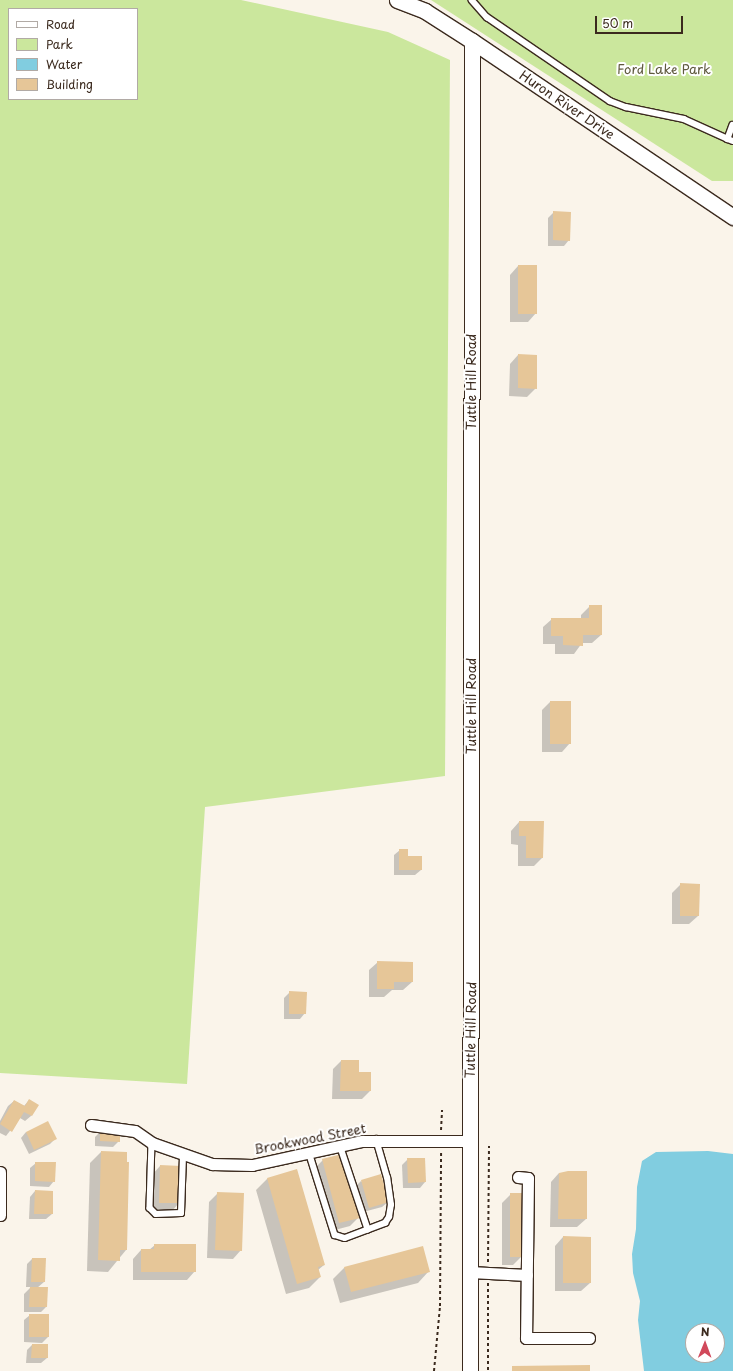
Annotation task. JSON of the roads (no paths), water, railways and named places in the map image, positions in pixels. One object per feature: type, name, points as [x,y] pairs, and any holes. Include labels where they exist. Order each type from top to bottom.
[{"type":"main road","name":"Huron River Drive","points":[[397,0],[425,11],[472,41],[733,217]]},
{"type":"main road","name":"Tuttle Hill Road","points":[[470,1371],[472,41]]},
{"type":"street","name":"Brookwood Street","points":[[91,1125],[135,1131],[152,1143],[212,1164],[252,1165],[340,1144],[376,1140],[470,1141]]},
{"type":"street","points":[[0,1172],[0,1215]]},
{"type":"street","points":[[518,1177],[528,1178],[526,1338],[589,1338]]},
{"type":"street","points":[[470,1272],[527,1275]]},
{"type":"lane","points":[[472,0],[487,17],[610,101],[626,107],[684,119],[731,140],[733,125]]},
{"type":"lane","points":[[309,1152],[334,1235],[339,1238],[345,1238],[385,1223],[391,1205],[387,1178],[376,1140]]},
{"type":"lane","points":[[152,1143],[150,1208],[156,1214],[177,1214],[183,1209],[183,1155]]},
{"type":"lane","points":[[340,1144],[368,1229]]},
{"type":"water","points":[[708,1151],[733,1154],[733,1371],[644,1371],[638,1320],[640,1301],[633,1273],[632,1254],[636,1229],[637,1187],[642,1161],[656,1152]]},
{"type":"park label","name":"Ford Lake Park","points":[[664,69]]}]
